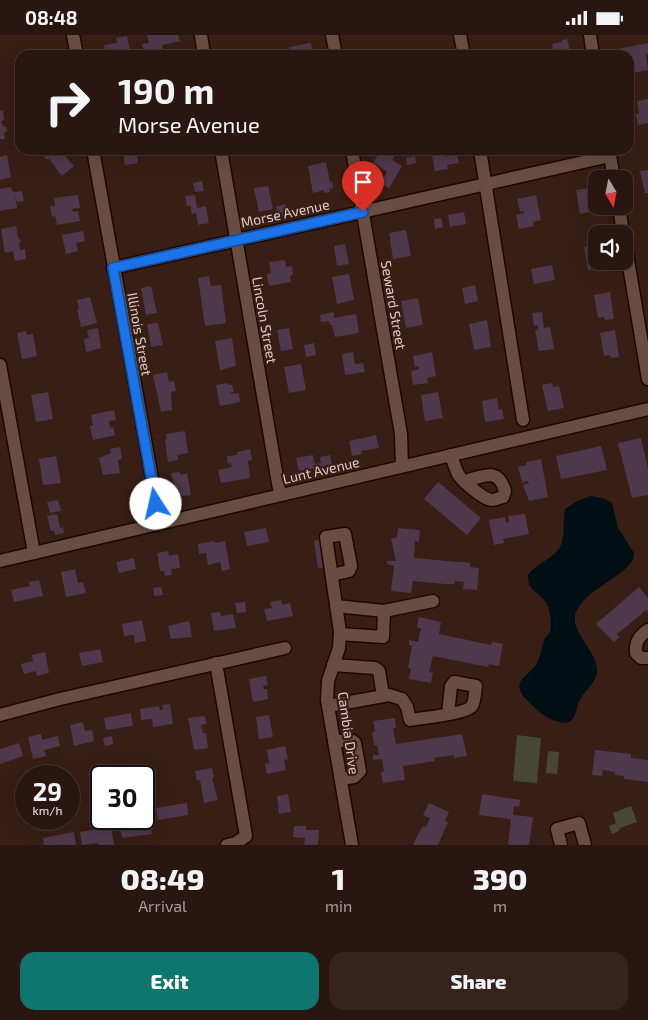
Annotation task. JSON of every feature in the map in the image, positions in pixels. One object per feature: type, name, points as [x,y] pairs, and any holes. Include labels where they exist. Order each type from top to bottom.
[{"type":"street","points":[[73,35],[76,50]]},
{"type":"street","points":[[201,35],[203,50]]},
{"type":"street","points":[[332,35],[335,50]]},
{"type":"street","points":[[460,35],[463,50]]},
{"type":"street","points":[[590,35],[592,50]]},
{"type":"street","name":"Illinois Street","points":[[94,155],[160,523]]},
{"type":"street","name":"Lincoln Street","points":[[222,155],[280,495]]},
{"type":"street","name":"Seward Street","points":[[353,155],[401,434],[402,466]]},
{"type":"street","points":[[481,155],[523,420]]},
{"type":"street","name":"Morse Avenue","points":[[113,268],[486,185],[602,155]]},
{"type":"street","points":[[610,155],[613,170]]},
{"type":"street","points":[[630,270],[648,379]]},
{"type":"street","points":[[0,365],[34,553]]},
{"type":"street","name":"Lunt Avenue","points":[[0,561],[648,409]]},
{"type":"street","points":[[451,455],[459,475],[465,481]]},
{"type":"street","name":"Cambia Drive","points":[[332,575],[349,571],[351,566],[344,534],[326,537],[340,634],[339,648],[328,681],[328,706],[352,845]]},
{"type":"street","points":[[336,606],[384,611],[432,601]]},
{"type":"street","points":[[340,634],[383,637],[384,611]]},
{"type":"street","points":[[648,630],[642,634],[636,643],[636,653],[641,658],[648,658]]},
{"type":"street","points":[[0,715],[60,699],[285,648]]},
{"type":"street","points":[[216,663],[246,837],[236,843],[227,845]]},
{"type":"street","points":[[333,665],[375,668],[379,671],[384,696]]},
{"type":"street","points":[[328,706],[389,695],[402,699],[407,707],[410,720],[448,714]]},
{"type":"street","points":[[334,741],[348,739],[355,743],[360,771],[354,777],[340,779]]},
{"type":"street","points":[[561,845],[557,829],[580,823],[586,845]]},
{"type":"green space","points":[[517,735],[541,738],[537,783],[513,781]]},
{"type":"green space","points":[[548,751],[559,752],[557,774],[546,773]]},
{"type":"green space","points":[[631,806],[637,822],[620,828],[619,831],[612,834],[609,826],[616,823],[613,813]]},
{"type":"shaded area","points":[[591,496],[605,499],[612,503],[618,528],[634,553],[633,560],[627,567],[582,602],[577,610],[576,625],[593,656],[597,672],[594,680],[580,700],[573,718],[571,721],[564,723],[542,714],[520,691],[519,686],[523,678],[537,663],[545,638],[551,629],[547,605],[531,588],[528,575],[552,556],[560,547],[563,538],[565,509],[577,501]]},
{"type":"building","points":[[147,35],[178,35],[180,41],[162,45],[163,50],[144,50],[142,44],[149,43]]},
{"type":"building","points":[[127,36],[130,50],[105,50],[104,45],[117,43],[116,38]]},
{"type":"building","points":[[567,39],[570,50],[553,50],[552,44],[562,42],[562,40]]},
{"type":"building","points":[[311,43],[312,50],[290,50],[289,47]]},
{"type":"building","points":[[648,43],[648,54],[646,54],[648,70],[634,73],[634,50],[618,49]]},
{"type":"building","points":[[648,99],[648,123],[638,125],[636,114],[639,113],[637,101]]},
{"type":"building","points":[[3,110],[4,120],[1,121],[7,131],[4,133],[5,139],[0,139],[0,111]]},
{"type":"building","points":[[7,155],[11,177],[0,180],[0,157]]},
{"type":"building","points":[[45,155],[65,155],[74,166],[62,176],[49,159],[45,159]]},
{"type":"building","points":[[123,155],[137,155],[138,163],[125,165]]},
{"type":"building","points":[[378,155],[395,155],[392,160],[402,166],[389,188],[380,183],[387,172],[373,163]]},
{"type":"building","points":[[432,155],[445,155],[445,157],[457,155],[459,163],[447,165],[448,169],[435,171]]},
{"type":"building","points":[[415,156],[416,163],[407,165],[406,158]]},
{"type":"building","points":[[326,162],[333,188],[329,189],[330,192],[324,193],[324,190],[313,193],[308,166]]},
{"type":"building","points":[[648,170],[648,193],[645,193],[640,171]]},
{"type":"building","points":[[202,181],[204,191],[195,192],[193,183]]},
{"type":"building","points":[[268,186],[273,209],[259,212],[254,188]]},
{"type":"building","points":[[11,187],[12,191],[22,191],[24,201],[17,202],[15,195],[17,208],[0,211],[0,189]]},
{"type":"building","points":[[588,188],[588,212],[580,214],[576,190]]},
{"type":"building","points":[[78,195],[80,208],[72,209],[73,212],[78,211],[80,221],[57,225],[55,216],[52,217],[50,206],[55,206],[54,198]]},
{"type":"building","points":[[195,195],[197,208],[206,206],[209,223],[198,225],[196,213],[192,214],[190,205],[187,206],[185,196]]},
{"type":"building","points":[[536,195],[541,220],[533,222],[534,226],[519,229],[516,215],[524,213],[524,211],[520,211],[517,199]]},
{"type":"building","points":[[285,204],[288,215],[279,218],[276,207]]},
{"type":"building","points":[[464,212],[466,224],[450,227],[448,215]]},
{"type":"building","points":[[441,218],[443,227],[435,229],[434,219]]},
{"type":"building","points":[[16,226],[18,237],[21,241],[19,243],[20,250],[25,249],[26,259],[15,261],[13,251],[5,253],[1,229]]},
{"type":"building","points":[[406,230],[411,256],[393,259],[389,233]]},
{"type":"building","points":[[83,231],[85,241],[76,243],[78,251],[66,254],[62,235]]},
{"type":"building","points":[[345,244],[349,264],[337,266],[334,246]]},
{"type":"building","points":[[588,246],[588,270],[584,247]]},
{"type":"building","points":[[285,260],[286,267],[292,266],[293,275],[290,276],[291,282],[269,286],[267,274],[271,273],[269,262]]},
{"type":"building","points":[[552,265],[555,280],[534,284],[531,269]]},
{"type":"building","points":[[349,274],[354,300],[337,304],[332,277]]},
{"type":"building","points":[[209,276],[211,286],[221,285],[226,323],[205,326],[198,278]]},
{"type":"building","points":[[475,285],[478,301],[465,304],[462,288]]},
{"type":"building","points":[[151,286],[157,313],[146,315],[141,288]]},
{"type":"building","points":[[610,292],[614,319],[605,320],[604,317],[598,318],[594,295]]},
{"type":"building","points":[[90,297],[97,323],[81,327],[77,300]]},
{"type":"building","points":[[418,298],[423,325],[406,328],[401,301]]},
{"type":"building","points":[[334,312],[334,318],[356,314],[359,333],[335,337],[332,325],[330,325],[329,321],[321,322],[320,315]]},
{"type":"building","points":[[542,312],[544,328],[550,327],[554,349],[539,351],[535,330],[538,330],[538,325],[534,326],[532,313]]},
{"type":"building","points":[[487,320],[491,347],[474,350],[469,324]]},
{"type":"building","points":[[158,323],[163,345],[151,347],[147,324]]},
{"type":"building","points":[[98,328],[101,348],[86,352],[84,339],[89,338],[87,330]]},
{"type":"building","points":[[289,328],[293,349],[281,351],[277,330]]},
{"type":"building","points":[[615,330],[619,357],[611,358],[610,355],[604,356],[600,333]]},
{"type":"building","points":[[26,331],[27,335],[33,334],[37,356],[22,359],[17,333]]},
{"type":"building","points":[[232,338],[236,366],[220,370],[215,341]]},
{"type":"building","points":[[314,343],[316,355],[306,357],[304,345]]},
{"type":"building","points":[[353,352],[355,364],[363,363],[365,372],[345,375],[342,354]]},
{"type":"building","points":[[432,352],[436,376],[427,378],[428,383],[413,385],[411,371],[419,369],[419,366],[415,367],[413,356]]},
{"type":"building","points":[[301,364],[306,390],[289,393],[284,367]]},
{"type":"building","points":[[167,372],[169,382],[174,381],[176,391],[171,392],[172,410],[161,412],[153,375]]},
{"type":"building","points":[[228,383],[232,385],[234,392],[230,394],[239,393],[240,402],[220,406],[216,385]]},
{"type":"building","points":[[552,383],[553,387],[559,386],[564,408],[548,411],[542,385]]},
{"type":"building","points":[[48,392],[53,419],[36,422],[31,395]]},
{"type":"building","points":[[438,392],[443,418],[425,421],[421,395]]},
{"type":"building","points":[[497,398],[499,410],[502,409],[504,419],[485,422],[482,401]]},
{"type":"building","points":[[114,410],[116,420],[109,421],[110,428],[113,427],[115,435],[93,440],[90,426],[93,425],[91,415]]},
{"type":"building","points":[[185,431],[188,453],[177,455],[178,460],[168,462],[166,434]]},
{"type":"building","points":[[376,435],[379,448],[361,451],[362,454],[352,456],[349,441]]},
{"type":"building","points":[[641,438],[648,469],[648,495],[632,498],[618,443]]},
{"type":"building","points":[[601,446],[607,470],[561,479],[556,456]]},
{"type":"building","points":[[120,447],[122,459],[118,460],[120,473],[103,475],[99,458],[111,453],[110,449]]},
{"type":"building","points":[[250,449],[252,460],[248,461],[250,478],[221,483],[218,470],[232,467],[231,463],[228,464],[227,456],[237,455],[237,452]]},
{"type":"building","points":[[313,455],[315,464],[321,463],[320,457],[330,455],[332,465],[299,471],[296,458]]},
{"type":"building","points":[[56,456],[61,483],[43,485],[39,459]]},
{"type":"building","points":[[541,459],[548,497],[529,501],[523,485],[529,483],[528,481],[522,482],[518,467],[527,465],[526,462]]},
{"type":"building","points":[[180,472],[181,475],[187,473],[191,495],[177,497],[171,473]]},
{"type":"building","points":[[438,482],[481,518],[467,535],[424,499]]},
{"type":"building","points":[[58,500],[61,511],[50,513],[47,502]]},
{"type":"building","points":[[57,514],[60,528],[63,527],[64,533],[55,535],[54,531],[51,531],[47,516]]},
{"type":"building","points":[[525,514],[529,534],[503,539],[504,543],[494,545],[489,520],[505,517],[506,523],[509,522],[508,516]]},
{"type":"building","points":[[266,528],[269,542],[247,546],[244,532]]},
{"type":"building","points":[[398,528],[420,530],[419,542],[415,541],[414,558],[470,563],[470,567],[479,568],[477,590],[463,589],[464,582],[455,581],[455,584],[445,584],[413,581],[411,593],[391,591],[394,566],[387,564],[387,561],[396,561],[391,539],[397,537]]},
{"type":"building","points":[[321,539],[326,567],[318,568],[314,541]]},
{"type":"building","points":[[214,541],[215,543],[225,541],[230,569],[222,571],[220,562],[208,565],[206,553],[199,554],[198,544]]},
{"type":"building","points":[[168,551],[169,556],[178,554],[180,568],[171,569],[172,575],[165,576],[164,571],[160,571],[157,553]]},
{"type":"building","points":[[134,558],[136,569],[119,573],[116,562]]},
{"type":"building","points":[[75,569],[78,583],[83,582],[86,593],[66,597],[61,572]]},
{"type":"building","points":[[39,580],[43,596],[14,602],[11,590],[30,586],[29,582]]},
{"type":"building","points":[[161,587],[163,595],[154,596],[153,588]]},
{"type":"building","points":[[639,587],[648,598],[648,612],[646,610],[617,634],[620,637],[614,642],[596,624]]},
{"type":"building","points":[[281,600],[282,605],[290,603],[293,616],[267,621],[264,609],[272,608],[270,602]]},
{"type":"building","points":[[245,602],[246,612],[237,613],[235,603]]},
{"type":"building","points":[[220,612],[221,616],[233,614],[236,628],[214,631],[211,613]]},
{"type":"building","points":[[419,617],[441,622],[439,634],[491,645],[492,642],[503,644],[499,666],[489,664],[488,667],[433,656],[429,672],[433,673],[431,683],[409,679],[411,669],[408,668],[412,646],[409,645],[409,640],[418,642],[421,628],[417,628]]},
{"type":"building","points":[[142,620],[146,641],[135,643],[134,635],[124,636],[122,624]]},
{"type":"building","points":[[189,621],[192,637],[171,639],[168,626]]},
{"type":"building","points":[[100,649],[103,662],[82,666],[79,653]]},
{"type":"building","points":[[45,652],[49,673],[37,676],[36,671],[24,674],[21,664],[33,661],[32,655]]},
{"type":"building","points":[[266,676],[268,685],[263,686],[264,689],[267,689],[268,699],[253,702],[249,679]]},
{"type":"building","points":[[170,704],[173,724],[153,727],[152,719],[141,720],[140,709],[159,706],[160,710],[163,710],[162,705]]},
{"type":"building","points":[[131,713],[133,726],[106,730],[104,718]]},
{"type":"building","points":[[269,715],[273,737],[259,739],[256,717]]},
{"type":"building","points":[[205,716],[206,724],[201,725],[203,733],[206,733],[208,748],[194,750],[188,718]]},
{"type":"building","points":[[395,718],[396,728],[393,728],[396,744],[462,734],[467,756],[454,758],[454,755],[434,758],[435,761],[403,766],[405,780],[383,783],[381,772],[384,772],[382,759],[373,760],[373,755],[379,755],[377,745],[374,745],[372,732],[375,732],[373,721]]},
{"type":"building","points":[[83,722],[85,731],[92,730],[94,741],[74,746],[70,725]]},
{"type":"building","points":[[41,734],[42,740],[58,736],[60,746],[44,750],[46,756],[33,759],[28,737]]},
{"type":"building","points":[[112,736],[113,744],[105,746],[103,738]]},
{"type":"building","points":[[19,743],[23,756],[0,764],[0,749]]},
{"type":"building","points":[[285,746],[288,759],[284,760],[286,770],[267,774],[265,764],[269,763],[267,750]]},
{"type":"building","points":[[595,750],[631,754],[631,758],[648,760],[648,782],[624,779],[624,776],[615,775],[615,772],[603,770],[602,776],[592,775]]},
{"type":"building","points":[[212,768],[214,778],[212,778],[218,800],[204,803],[200,780],[197,781],[195,771]]},
{"type":"building","points":[[288,794],[291,812],[279,814],[277,796]]},
{"type":"building","points":[[482,794],[520,800],[519,807],[514,806],[513,815],[533,817],[529,845],[508,845],[511,819],[479,815]]},
{"type":"building","points":[[187,803],[188,815],[158,820],[156,808]]},
{"type":"building","points":[[429,803],[449,812],[445,821],[448,822],[438,845],[413,845],[423,826],[426,827],[430,818],[423,815]]},
{"type":"building","points":[[294,826],[306,826],[306,830],[319,830],[318,845],[304,845],[305,838],[293,837]]},
{"type":"building","points":[[112,830],[114,845],[98,845],[98,843],[82,845],[80,832]]},
{"type":"building","points":[[121,830],[152,830],[152,834],[122,838]]},
{"type":"building","points":[[74,832],[76,845],[44,845],[43,838]]},
{"type":"route","points":[[156,504],[113,268],[363,212]]}]
